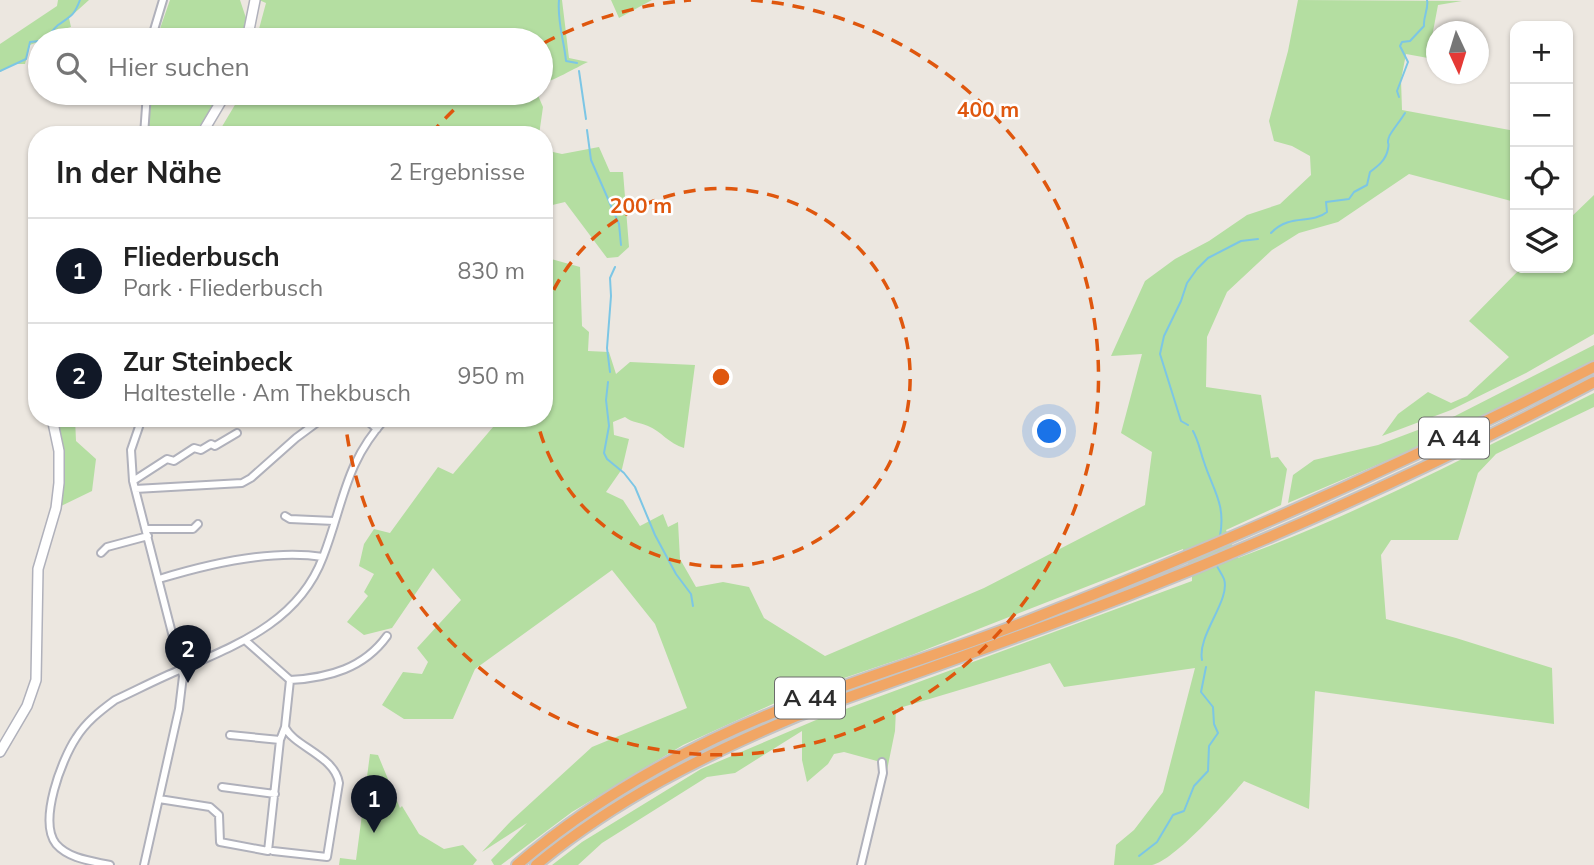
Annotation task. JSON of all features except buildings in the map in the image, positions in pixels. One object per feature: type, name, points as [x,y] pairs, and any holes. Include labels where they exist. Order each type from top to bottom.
[{"type":"highway","name":"A 44","points":[[517,865],[538,847],[631,784],[738,728],[849,684],[1030,620],[1312,503],[1434,448],[1594,367]]},
{"type":"highway","name":"A 44","points":[[536,865],[585,827],[637,793],[743,739],[797,716],[1133,593],[1317,516],[1497,432],[1594,382]]},
{"type":"main road","points":[[249,28],[255,0]]},
{"type":"main road","points":[[206,126],[219,105]]},
{"type":"main road","points":[[0,752],[27,706],[36,680],[38,569],[56,508],[59,483],[59,452],[54,427]]},
{"type":"street","points":[[155,28],[163,0]]},
{"type":"street","points":[[145,126],[146,105]]},
{"type":"street","points":[[139,427],[131,450],[134,485],[182,668],[183,682],[144,865]]},
{"type":"street","points":[[134,485],[236,485],[251,478],[311,427]]},
{"type":"street","points":[[110,865],[71,855],[57,845],[51,836],[48,825],[49,810],[62,768],[75,740],[96,714],[115,701],[182,668],[246,641],[297,601],[324,557],[348,475],[377,429],[375,427]]},
{"type":"street","points":[[134,485],[167,459],[174,461],[194,449],[201,450],[211,444],[215,446],[237,433]]},
{"type":"street","points":[[285,516],[290,519],[334,521]]},
{"type":"street","points":[[101,553],[107,547],[147,533],[193,529],[198,524]]},
{"type":"street","points":[[159,579],[268,556],[304,554],[324,557]]},
{"type":"street","points":[[246,641],[290,680],[352,667],[377,649],[387,636]]},
{"type":"street","points":[[271,851],[280,740],[285,727],[290,680]]},
{"type":"street","points":[[159,799],[210,807],[219,815],[220,842],[327,858],[339,783],[335,771],[305,744],[290,736],[285,727]]},
{"type":"street","points":[[230,735],[280,740]]},
{"type":"street","points":[[861,865],[883,773],[882,762]]},
{"type":"street","points":[[222,787],[275,793]]},
{"type":"green space","points":[[58,0],[89,0],[69,18],[71,27],[28,28],[25,64],[14,64],[0,72],[0,44],[57,6]]},
{"type":"green space","points":[[170,0],[240,0],[247,21],[245,28],[160,28]]},
{"type":"green space","points":[[259,0],[562,0],[569,58],[588,62],[553,79],[553,28],[259,28],[266,3]]},
{"type":"green space","points":[[611,0],[652,0],[619,18]]},
{"type":"green space","points":[[1298,0],[1462,1],[1438,5],[1435,21],[1426,21],[1426,58],[1406,54],[1401,80],[1402,110],[1510,130],[1510,201],[1409,174],[1338,222],[1299,233],[1272,250],[1227,292],[1207,337],[1206,387],[1261,395],[1271,458],[1278,457],[1287,469],[1281,505],[1226,530],[1238,558],[1374,501],[1594,393],[1594,407],[1496,454],[1478,473],[1458,540],[1391,540],[1381,555],[1386,619],[1552,668],[1554,724],[1315,691],[1309,809],[1244,781],[1200,829],[1162,861],[1152,865],[1114,865],[1116,845],[1134,830],[1163,792],[1195,668],[1064,687],[1050,663],[896,709],[895,731],[886,775],[880,774],[881,768],[877,761],[844,752],[834,754],[828,764],[807,782],[802,760],[802,731],[735,773],[707,777],[602,843],[578,865],[552,865],[582,842],[701,769],[816,720],[1192,581],[1183,549],[912,655],[788,697],[683,745],[572,812],[501,865],[494,865],[491,860],[527,823],[482,852],[511,821],[592,747],[687,708],[655,624],[612,570],[475,669],[453,719],[404,719],[382,705],[403,672],[422,674],[428,662],[417,648],[461,600],[433,568],[392,628],[364,635],[347,622],[368,596],[364,592],[374,574],[359,566],[364,544],[374,529],[390,533],[438,467],[453,474],[493,427],[553,427],[553,260],[580,267],[582,326],[589,332],[588,351],[609,352],[616,374],[630,362],[695,365],[684,448],[653,428],[625,417],[613,422],[614,435],[629,439],[622,469],[606,492],[623,500],[640,526],[663,514],[668,527],[678,522],[680,559],[696,587],[723,582],[749,587],[764,618],[825,656],[984,588],[1145,505],[1152,452],[1121,433],[1142,354],[1111,356],[1145,281],[1175,259],[1209,241],[1247,215],[1280,204],[1311,175],[1310,156],[1292,146],[1274,141],[1269,121],[1288,51]]},
{"type":"green space","points":[[150,105],[213,105],[199,126],[149,126]]},
{"type":"green space","points":[[235,105],[543,107],[540,126],[222,126]]},
{"type":"green space","points":[[599,147],[610,172],[623,172],[629,247],[618,257],[607,258],[565,202],[553,205],[553,152],[562,154]]},
{"type":"green space","points":[[1594,195],[1594,334],[1526,373],[1451,410],[1382,436],[1398,414],[1428,392],[1451,403],[1467,396],[1509,357],[1469,321],[1516,273],[1573,273],[1573,215]]},
{"type":"green space","points":[[1594,345],[1594,361],[1419,447],[1288,503],[1293,475],[1314,460],[1378,445],[1455,416]]},
{"type":"green space","points":[[60,427],[75,427],[76,441],[96,459],[92,491],[59,507],[63,463]]},
{"type":"green space","points":[[370,754],[378,755],[400,808],[402,806],[419,834],[444,849],[463,845],[477,860],[473,865],[339,865],[340,858],[356,860]]},
{"type":"waterway","points":[[55,28],[72,15],[80,0]]},
{"type":"waterway","points":[[559,0],[566,61],[577,63]]},
{"type":"waterway","points":[[1399,97],[1397,91],[1408,62],[1400,46],[1402,42],[1410,41],[1424,26],[1427,0]]},
{"type":"waterway","points":[[0,71],[26,59],[28,50]]},
{"type":"waterway","points":[[579,71],[586,119]]},
{"type":"waterway","points":[[1271,233],[1286,223],[1321,216],[1327,212],[1326,202],[1349,199],[1354,192],[1367,185],[1370,172],[1385,156],[1390,135],[1405,113]]},
{"type":"waterway","points":[[587,130],[591,160],[619,224],[621,245]]},
{"type":"waterway","points":[[1188,425],[1181,421],[1160,354],[1164,336],[1187,283],[1197,269],[1208,258],[1241,241],[1258,239]]},
{"type":"waterway","points":[[610,372],[607,348],[610,278],[615,267]]},
{"type":"waterway","points":[[608,382],[606,400],[609,426],[604,453],[635,487],[655,535],[676,574],[691,594],[693,606]]},
{"type":"waterway","points":[[1193,431],[1218,498],[1221,515],[1220,536]]},
{"type":"waterway","points":[[1202,660],[1204,640],[1225,587],[1216,564]]},
{"type":"waterway","points":[[1139,856],[1157,842],[1173,815],[1184,811],[1194,786],[1208,771],[1209,746],[1218,733],[1214,724],[1213,707],[1201,692],[1206,667]]},
{"type":"place","name":"Zur Steinbeck","points":[[188,683]]},
{"type":"place","name":"Fliederbusch","points":[[374,833]]}]
